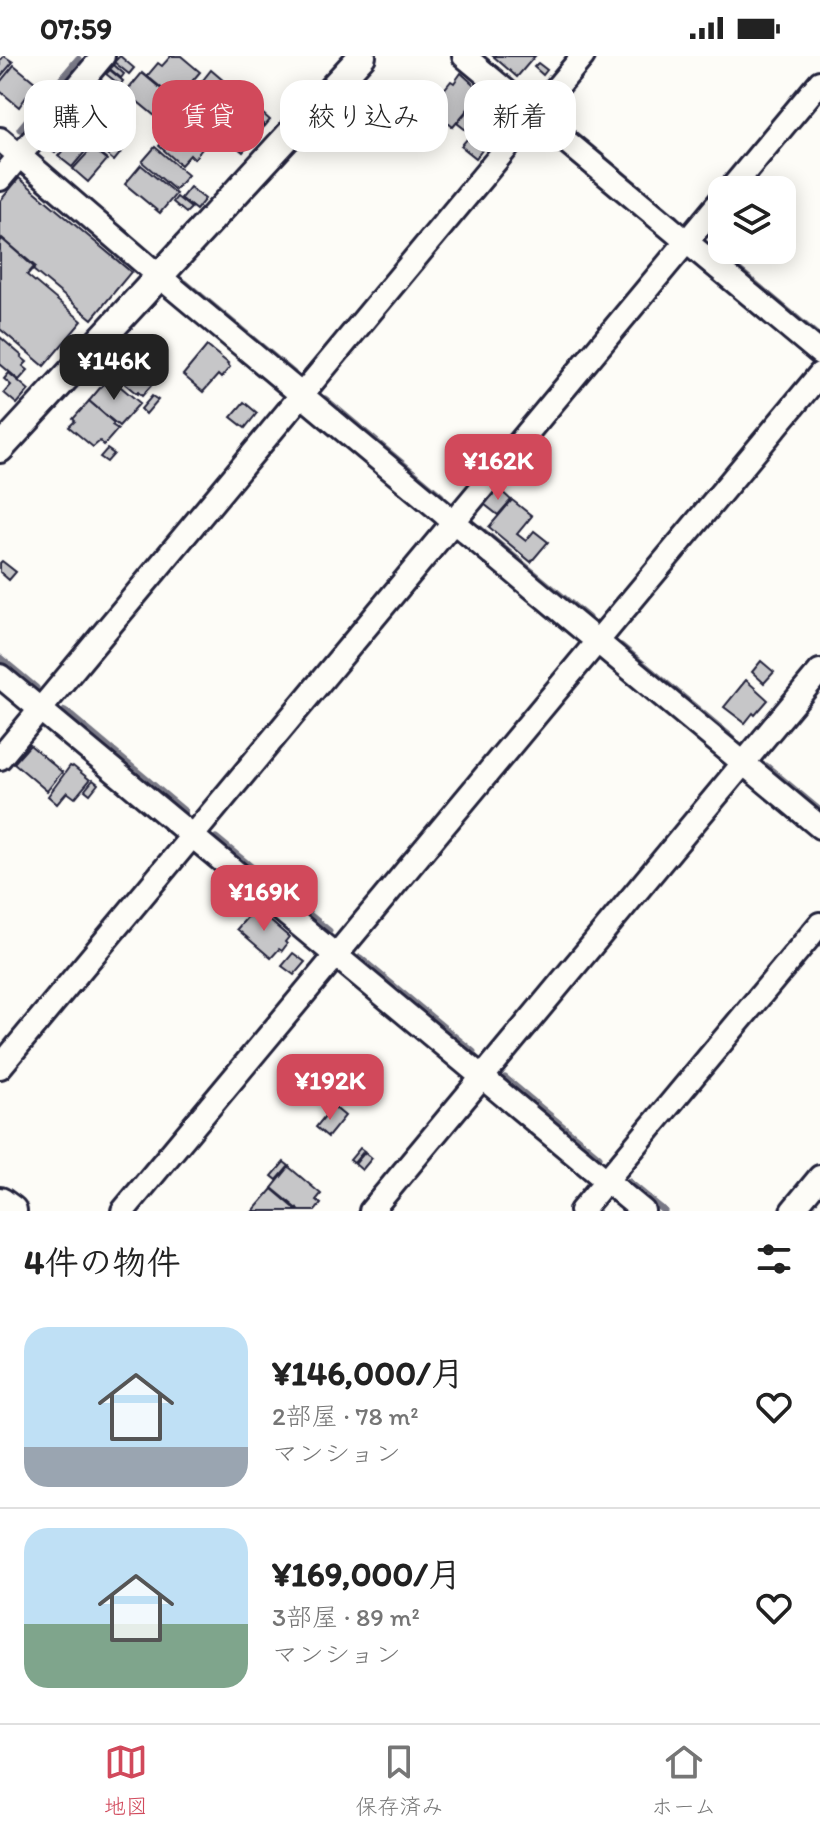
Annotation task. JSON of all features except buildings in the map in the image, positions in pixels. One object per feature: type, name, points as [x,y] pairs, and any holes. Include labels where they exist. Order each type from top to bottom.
[{"type":"main road","points":[[0,1203],[11,1211]]},
{"type":"street","points":[[0,179],[103,56]]},
{"type":"street","points":[[0,449],[362,56]]},
{"type":"street","points":[[464,56],[493,80]]},
{"type":"street","points":[[563,80],[583,56]]},
{"type":"street","points":[[742,176],[820,82]]},
{"type":"street","points":[[0,139],[159,276],[820,827]]},
{"type":"street","points":[[576,149],[820,353]]},
{"type":"street","points":[[0,758],[504,152]]},
{"type":"street","points":[[0,1067],[708,216]]},
{"type":"street","points":[[123,1211],[820,374]]},
{"type":"street","points":[[371,1211],[820,671]]},
{"type":"street","points":[[0,676],[643,1211]]},
{"type":"street","points":[[581,1211],[820,924]]},
{"type":"street","points":[[792,1211],[820,1177]]},
{"type":"waterway","points":[[20,129],[78,59]]},
{"type":"waterway","points":[[576,135],[675,218]]},
{"type":"waterway","points":[[731,264],[819,337]]},
{"type":"waterway","points":[[185,283],[293,373]]},
{"type":"waterway","points":[[325,399],[441,496]]},
{"type":"waterway","points":[[479,528],[588,618]]},
{"type":"waterway","points":[[621,646],[732,738]]},
{"type":"waterway","points":[[0,658],[36,688]]},
{"type":"waterway","points":[[65,711],[184,811]]},
{"type":"waterway","points":[[766,766],[820,811]]},
{"type":"waterway","points":[[216,838],[329,931]]},
{"type":"waterway","points":[[360,958],[473,1052]]},
{"type":"waterway","points":[[505,1078],[599,1157]]},
{"type":"waterway","points":[[629,1182],[664,1211]]}]
